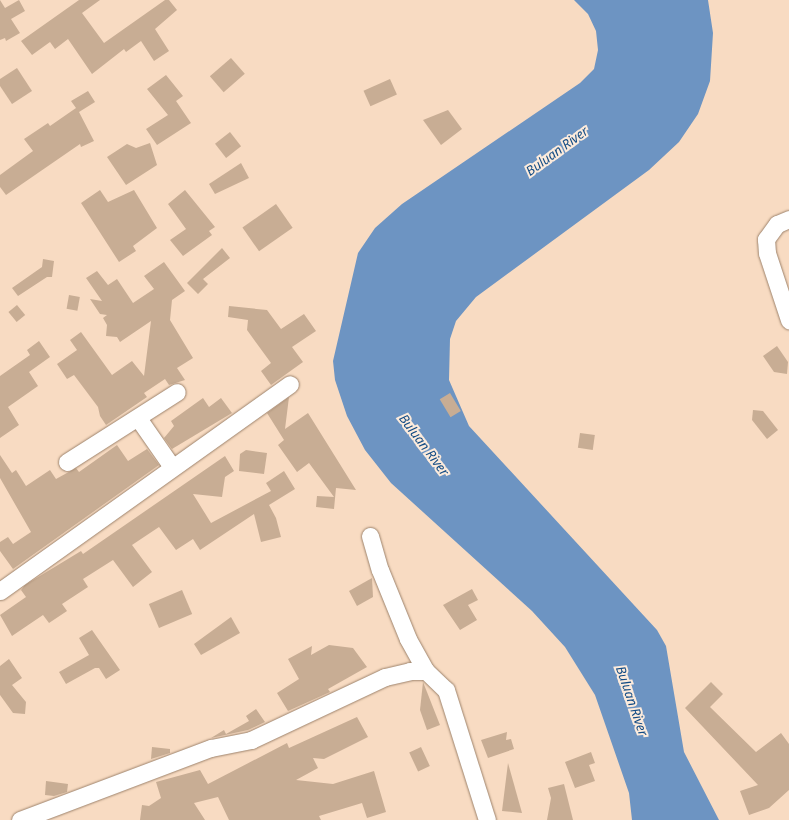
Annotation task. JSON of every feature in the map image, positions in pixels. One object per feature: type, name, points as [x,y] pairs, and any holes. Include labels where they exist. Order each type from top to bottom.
[{"type":"street","points":[[789,219],[777,224],[766,239],[767,253],[789,320]]},
{"type":"street","points":[[0,591],[290,384]]},
{"type":"street","points":[[66,462],[177,392]]},
{"type":"street","points":[[138,418],[172,467]]},
{"type":"street","points":[[370,536],[380,570],[408,639],[426,671],[446,690],[487,820]]},
{"type":"street","points":[[20,820],[211,748],[251,740],[385,678],[410,670],[426,671]]},
{"type":"water","name":"Buluan River","points":[[574,0],[708,0],[713,33],[710,81],[698,114],[679,142],[649,170],[476,297],[456,321],[450,339],[449,380],[469,426],[657,630],[666,646],[684,752],[719,820],[632,820],[629,793],[595,695],[565,647],[532,611],[391,483],[365,450],[347,416],[335,380],[333,361],[358,253],[375,228],[402,204],[580,83],[594,69],[598,50],[596,31],[588,14]]},
{"type":"building","points":[[0,0],[5,8],[19,0],[25,11],[11,19],[20,33],[6,41],[5,38],[0,40]]},
{"type":"building","points":[[79,0],[100,0],[82,13],[104,43],[165,0],[169,0],[177,10],[155,29],[169,51],[154,61],[141,41],[126,52],[124,49],[92,74],[68,39],[55,49],[50,42],[32,55],[21,41]]},
{"type":"building","points":[[231,58],[245,74],[224,92],[210,76]]},
{"type":"building","points":[[17,68],[32,91],[12,104],[0,86],[0,79]]},
{"type":"building","points":[[166,75],[183,96],[176,101],[191,123],[157,145],[146,129],[168,115],[147,89]]},
{"type":"building","points":[[390,79],[397,95],[370,106],[364,91]]},
{"type":"building","points":[[88,91],[95,102],[79,112],[94,141],[81,147],[80,144],[6,195],[0,187],[0,175],[33,151],[24,139],[48,123],[50,126],[76,108],[71,101]]},
{"type":"building","points":[[448,110],[462,129],[441,145],[423,120]]},
{"type":"building","points":[[230,132],[241,146],[226,158],[215,144]]},
{"type":"building","points":[[150,143],[157,165],[126,185],[107,157],[127,144],[136,148]]},
{"type":"building","points":[[241,163],[249,178],[215,194],[209,184]]},
{"type":"building","points":[[100,190],[108,202],[134,190],[157,228],[133,246],[136,251],[119,262],[81,203]]},
{"type":"building","points":[[185,190],[215,227],[209,231],[212,235],[183,256],[170,240],[186,229],[168,204]]},
{"type":"building","points":[[276,204],[293,228],[259,251],[242,228]]},
{"type":"building","points":[[222,248],[230,258],[203,279],[208,284],[198,294],[187,283]]},
{"type":"building","points":[[43,259],[54,261],[52,277],[47,277],[18,296],[12,288],[42,267]]},
{"type":"building","points":[[164,262],[185,291],[172,300],[170,320],[193,358],[177,368],[185,380],[169,385],[165,379],[144,393],[147,397],[106,425],[100,416],[98,407],[74,375],[67,379],[57,364],[77,350],[70,340],[81,332],[112,375],[132,361],[144,376],[151,321],[120,342],[117,337],[106,336],[107,325],[103,318],[107,315],[100,314],[90,299],[102,301],[86,278],[97,271],[108,285],[117,279],[133,303],[154,289],[144,276]]},
{"type":"building","points":[[69,295],[80,297],[77,311],[67,309]]},
{"type":"building","points":[[17,305],[25,315],[17,322],[8,312]]},
{"type":"building","points":[[229,306],[267,310],[281,329],[304,314],[316,331],[292,347],[303,362],[271,385],[261,371],[271,363],[247,330],[248,320],[228,317]]},
{"type":"building","points":[[39,341],[50,357],[29,372],[38,386],[8,407],[19,425],[0,438],[0,376],[30,355],[27,350]]},
{"type":"building","points":[[777,346],[788,362],[787,374],[774,372],[763,356]]},
{"type":"building","points":[[450,393],[461,411],[451,417],[440,399]]},
{"type":"building","points":[[289,397],[285,429],[308,413],[356,490],[336,488],[334,509],[316,507],[317,496],[334,497],[309,463],[297,472],[278,445],[284,440],[267,413]]},
{"type":"building","points":[[203,398],[209,407],[221,398],[232,413],[172,449],[164,438],[174,426],[171,421]]},
{"type":"building","points":[[753,410],[763,411],[778,430],[767,439],[752,420]]},
{"type":"building","points":[[580,433],[595,435],[593,450],[578,448]]},
{"type":"building","points":[[117,445],[128,461],[147,449],[159,465],[13,569],[0,551],[0,542],[8,537],[13,544],[31,532],[0,478],[0,455],[12,473],[16,470],[26,486],[50,470],[56,479],[76,468],[79,472]]},
{"type":"building","points":[[246,450],[267,453],[264,474],[239,471],[240,454]]},
{"type":"building","points":[[225,456],[234,471],[225,477],[222,497],[193,494],[211,523],[271,491],[266,483],[284,471],[295,489],[269,505],[276,518],[281,537],[261,542],[254,514],[200,550],[193,539],[176,550],[159,527],[132,545],[152,572],[133,587],[113,560],[83,579],[88,587],[62,604],[67,611],[49,623],[43,615],[12,636],[0,615],[26,597],[21,590],[25,585],[81,551],[83,554]]},
{"type":"building","points":[[372,578],[373,597],[357,606],[349,591]]},
{"type":"building","points":[[472,589],[478,600],[468,605],[477,620],[460,630],[443,605]]},
{"type":"building","points":[[182,590],[192,614],[159,628],[149,604]]},
{"type":"building","points":[[231,617],[240,633],[201,655],[194,644]]},
{"type":"building","points":[[92,630],[120,670],[106,679],[99,668],[95,668],[66,684],[59,672],[89,655],[79,638]]},
{"type":"building","points":[[329,645],[353,648],[367,667],[328,689],[330,692],[288,711],[277,693],[299,679],[288,659],[312,646],[311,655]]},
{"type":"building","points":[[9,659],[22,678],[12,685],[26,702],[25,714],[13,713],[0,695],[0,666]]},
{"type":"building","points":[[423,682],[440,725],[427,730],[420,710]]},
{"type":"building","points":[[711,682],[723,694],[710,707],[756,752],[781,733],[789,744],[789,790],[769,808],[749,815],[740,791],[758,785],[685,708]]},
{"type":"building","points":[[256,709],[265,722],[248,730],[211,738],[224,730],[226,734],[249,721],[246,716]]},
{"type":"building","points":[[357,717],[368,737],[324,759],[313,758],[318,768],[296,780],[333,784],[374,771],[386,812],[367,818],[362,803],[319,816],[321,820],[229,820],[218,797],[194,803],[205,820],[140,820],[142,805],[149,806],[161,798],[156,782],[200,770],[208,784],[287,743],[289,748]]},
{"type":"building","points":[[507,732],[506,740],[511,739],[514,749],[488,758],[481,740]]},
{"type":"building","points":[[152,747],[170,749],[170,753],[151,759]]},
{"type":"building","points":[[421,747],[430,766],[418,772],[409,752]]},
{"type":"building","points":[[591,752],[595,763],[589,765],[595,781],[575,788],[565,762]]},
{"type":"building","points":[[508,763],[522,813],[502,811]]},
{"type":"building","points":[[46,781],[68,784],[67,792],[54,796],[45,795]]},
{"type":"building","points":[[564,784],[573,820],[547,820],[551,798],[548,788]]}]
